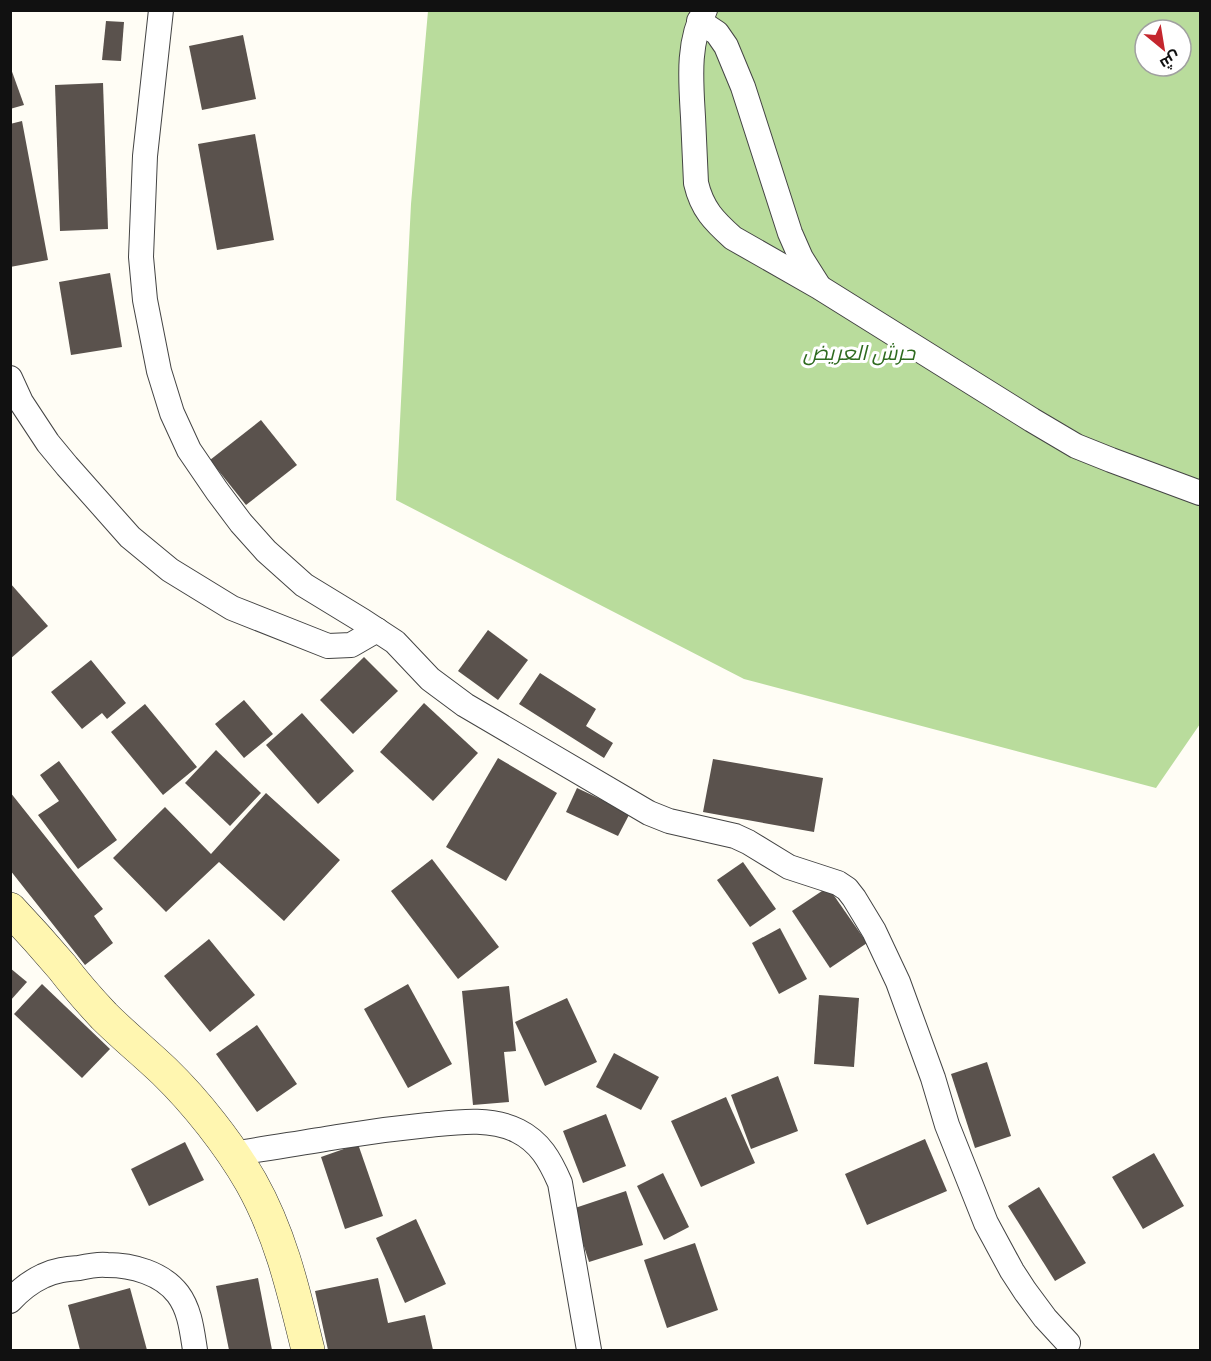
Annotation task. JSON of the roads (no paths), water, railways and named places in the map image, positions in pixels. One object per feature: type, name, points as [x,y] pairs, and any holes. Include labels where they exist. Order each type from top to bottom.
[{"type":"street","points":[[161,10],[145,156],[141,257],[145,300],[159,371],[172,413],[189,450],[241,523],[266,551],[304,585],[395,642],[430,679],[465,705],[649,813],[669,821],[735,836],[789,867],[826,878],[847,889],[866,917],[898,982],[933,1078],[947,1125],[986,1223],[1025,1292],[1072,1348]]},
{"type":"street","points":[[819,287],[789,233],[743,87],[726,46],[702,16],[695,34],[691,62],[696,183],[700,199],[723,229],[733,238],[819,287],[1076,446],[1200,493]]},
{"type":"street","points":[[10,378],[21,402],[48,443],[67,466],[130,537],[170,570],[232,608],[328,646],[351,645],[377,630]]},
{"type":"street","points":[[10,909],[85,996],[188,1097],[233,1154],[251,1182],[280,1246],[308,1350]]},
{"type":"street","points":[[233,1154],[384,1130],[457,1122],[503,1125],[516,1130],[536,1143],[544,1152],[560,1183],[589,1350]]},
{"type":"street","points":[[10,1301],[31,1283],[58,1270],[105,1264],[137,1269],[158,1276],[177,1293],[192,1325],[195,1350]]},
{"type":"park label","name":"حرش العريض","points":[[859,353]]}]
